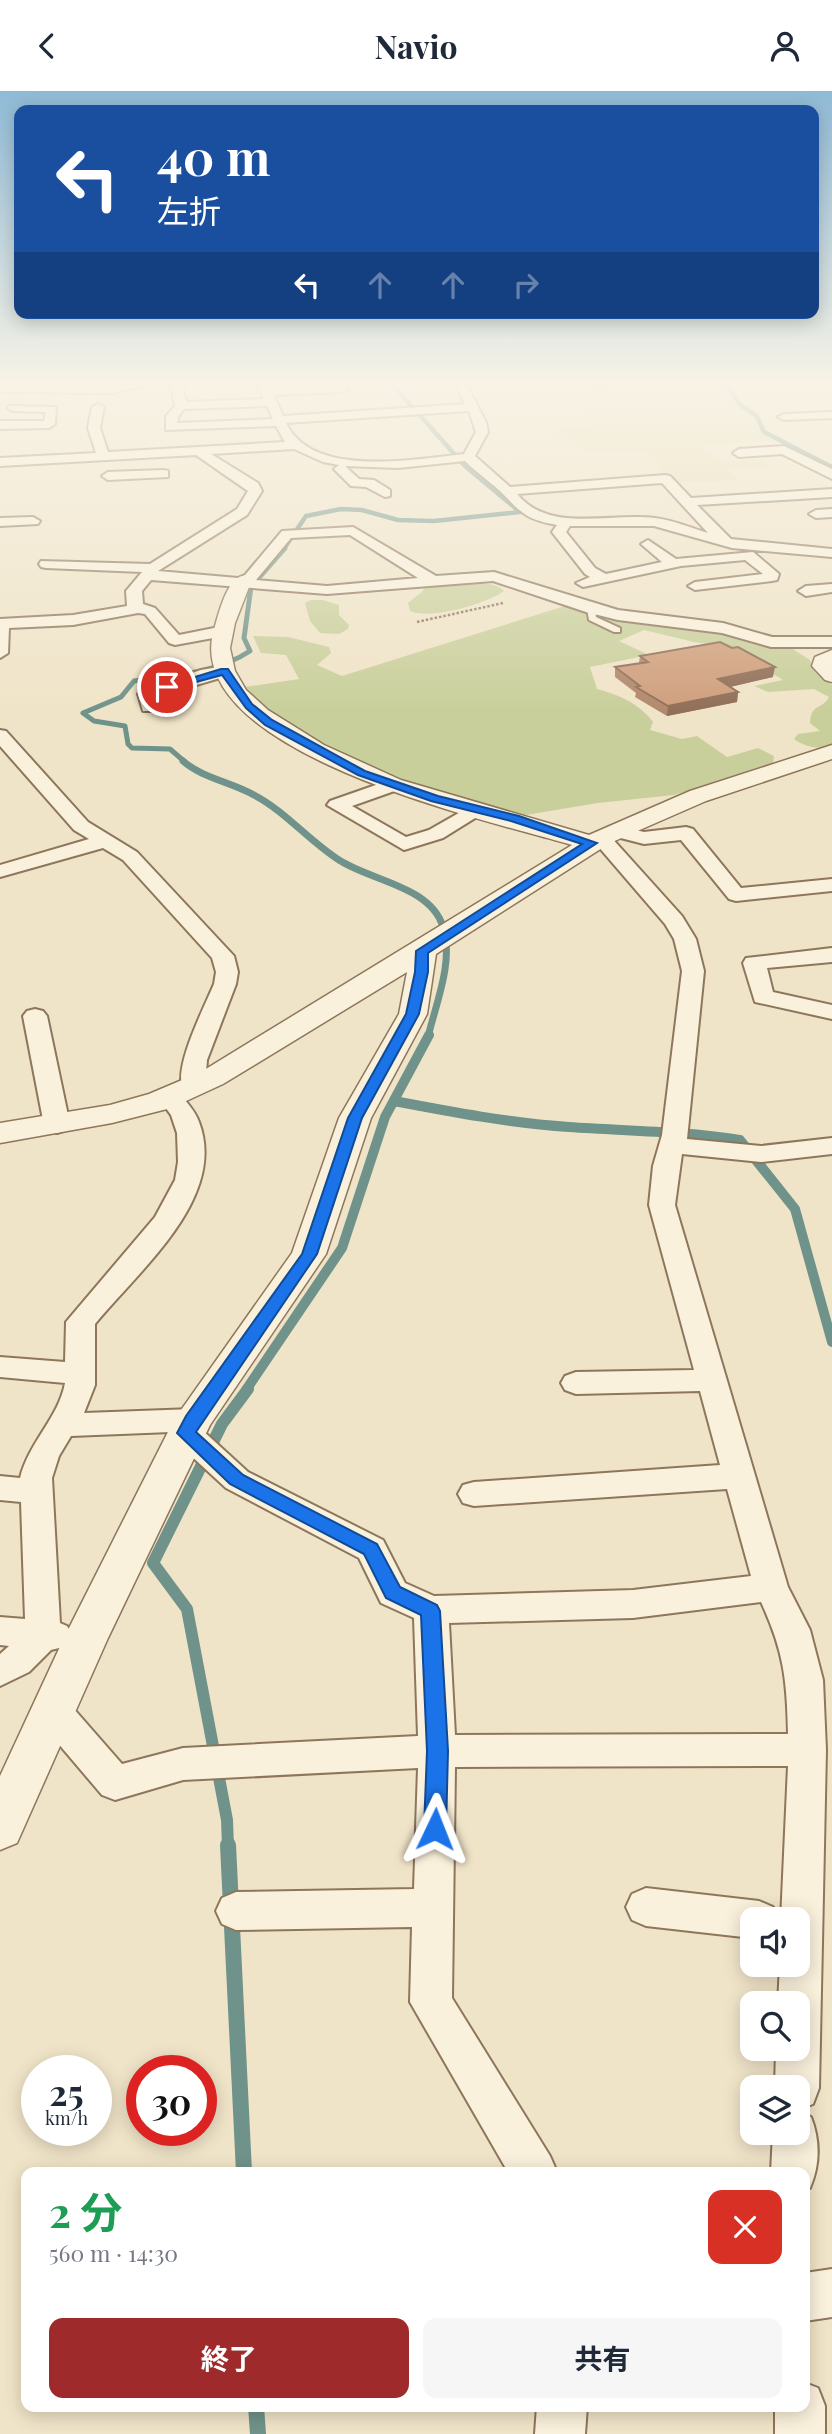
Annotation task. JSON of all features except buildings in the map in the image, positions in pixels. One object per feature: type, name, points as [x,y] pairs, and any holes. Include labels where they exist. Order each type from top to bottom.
[{"type":"street","points":[[136,607],[134,591],[150,571],[242,512],[254,493]]},
{"type":"street","points":[[509,493],[522,509],[566,522],[655,522],[732,544],[773,549],[828,550]]},
{"type":"street","points":[[684,493],[699,520],[732,544]]},
{"type":"street","points":[[689,502],[827,493]]},
{"type":"street","points":[[816,514],[832,513]]},
{"type":"street","points":[[0,522],[33,521]]},
{"type":"street","points":[[566,522],[559,532],[586,567],[603,578]]},
{"type":"street","points":[[433,581],[354,531],[288,534],[250,578],[242,582],[220,649],[225,671],[249,706],[269,722],[362,773],[393,785],[478,810],[603,837],[644,838],[686,833],[736,895],[832,885]]},
{"type":"street","points":[[293,554],[309,533]]},
{"type":"street","points":[[648,544],[673,563]]},
{"type":"street","points":[[583,583],[673,563],[748,555],[773,549]]},
{"type":"street","points":[[586,567],[660,554]]},
{"type":"street","points":[[695,586],[772,577],[772,574],[748,555]]},
{"type":"street","points":[[46,564],[150,571],[242,582],[273,579],[327,590],[494,576],[591,609],[723,628],[771,642],[832,642]]},
{"type":"street","points":[[806,591],[832,589]]},
{"type":"street","points":[[0,653],[1,624],[73,620],[136,607],[150,611],[174,641],[224,631]]},
{"type":"street","points":[[832,656],[822,661],[822,666],[832,676]]},
{"type":"street","points":[[149,707],[146,694],[207,674],[225,671]]},
{"type":"street","points":[[0,735],[81,826],[130,856],[223,956],[227,972],[225,984],[181,1091],[189,1132],[190,1168],[187,1185],[162,1226],[81,1322],[78,1334],[81,1374],[77,1396],[38,1465],[36,1491],[43,1635],[16,1662],[0,1671]]},
{"type":"street","points":[[0,1133],[112,1114],[212,1078],[603,837],[698,796],[832,752]]},
{"type":"street","points":[[393,785],[337,805],[404,843],[436,834],[478,810]]},
{"type":"street","points":[[603,837],[674,921],[685,939],[693,971],[690,1010],[662,1205],[771,1587],[792,1630],[805,1680],[807,1750],[801,1907]]},
{"type":"street","points":[[0,871],[105,841]]},
{"type":"street","points":[[0,1828],[86,1639],[190,1427],[309,1254],[355,1118],[413,1014],[422,951]]},
{"type":"street","points":[[832,955],[754,963],[763,997],[832,1012]]},
{"type":"street","points":[[35,1016],[57,1125]]},
{"type":"street","points":[[672,1145],[761,1154],[832,1146]]},
{"type":"street","points":[[0,1367],[81,1374]]},
{"type":"street","points":[[576,1383],[714,1380]]},
{"type":"street","points":[[60,1425],[190,1427],[237,1480],[371,1549],[393,1593],[430,1611],[633,1604],[771,1587]]},
{"type":"street","points":[[474,1494],[740,1476]]},
{"type":"street","points":[[0,1488],[36,1491]]},
{"type":"street","points":[[430,1611],[437,1751],[431,2002],[531,2167]]},
{"type":"street","points":[[0,1631],[86,1639]]},
{"type":"street","points":[[53,1711],[115,1783],[183,1763],[437,1751],[807,1750]]},
{"type":"street","points":[[646,1907],[740,1918]]},
{"type":"street","points":[[236,1911],[433,1908]]},
{"type":"street","points":[[794,2167],[795,2145]]},
{"type":"street","points":[[810,2296],[832,2293]]},
{"type":"street","points":[[560,2434],[562,2412]]},
{"type":"street","points":[[800,2412],[800,2434]]},
{"type":"lane","points":[[591,609],[592,618],[617,630]]},
{"type":"path","points":[[417,622],[514,600]]},
{"type":"green space","points":[[491,584],[504,591],[485,601],[444,612],[410,611],[408,603],[423,591],[425,585]]},
{"type":"green space","points":[[323,600],[339,605],[339,615],[349,625],[348,629],[339,634],[320,633],[310,621],[305,603]]},
{"type":"green space","points":[[568,605],[788,646],[810,660],[816,672],[832,685],[832,746],[812,747],[794,739],[798,734],[820,731],[810,723],[812,712],[829,697],[814,689],[768,692],[754,686],[783,680],[729,647],[644,630],[619,641],[649,655],[590,667],[597,689],[635,705],[653,722],[650,730],[682,739],[697,736],[727,757],[758,748],[774,756],[773,765],[674,795],[598,803],[520,816],[399,782],[306,737],[257,703],[245,687],[299,679],[286,655],[261,653],[253,636],[288,637],[329,647],[331,653],[317,665],[342,676]]},
{"type":"waterway","points":[[283,550],[306,516],[341,509],[362,510],[398,520],[434,521],[520,512],[498,493]]},
{"type":"waterway","points":[[185,762],[170,749],[132,748],[128,744],[125,726],[94,721],[83,713],[121,697],[134,681],[208,669],[223,665],[250,651],[244,638],[251,587],[285,548]]},
{"type":"waterway","points":[[183,761],[199,772],[265,802],[339,860],[413,893],[436,913],[443,927],[446,954],[443,982],[428,1037]]},
{"type":"waterway","points":[[246,1390],[342,1248],[385,1117],[428,1037]]},
{"type":"waterway","points":[[394,1101],[525,1123],[740,1140],[795,1209],[832,1342]]},
{"type":"waterway","points":[[228,1847],[227,1820],[187,1609],[153,1563],[222,1424],[248,1389]]},
{"type":"waterway","points":[[228,1845],[244,2167]]},
{"type":"waterway","points":[[256,2412],[258,2434]]},
{"type":"route","points":[[167,687],[225,671],[249,706],[269,722],[362,773],[435,799],[515,818],[591,843],[422,951],[413,1014],[355,1118],[309,1254],[186,1433],[237,1480],[371,1549],[393,1593],[430,1611],[437,1751],[435,1829]]}]
